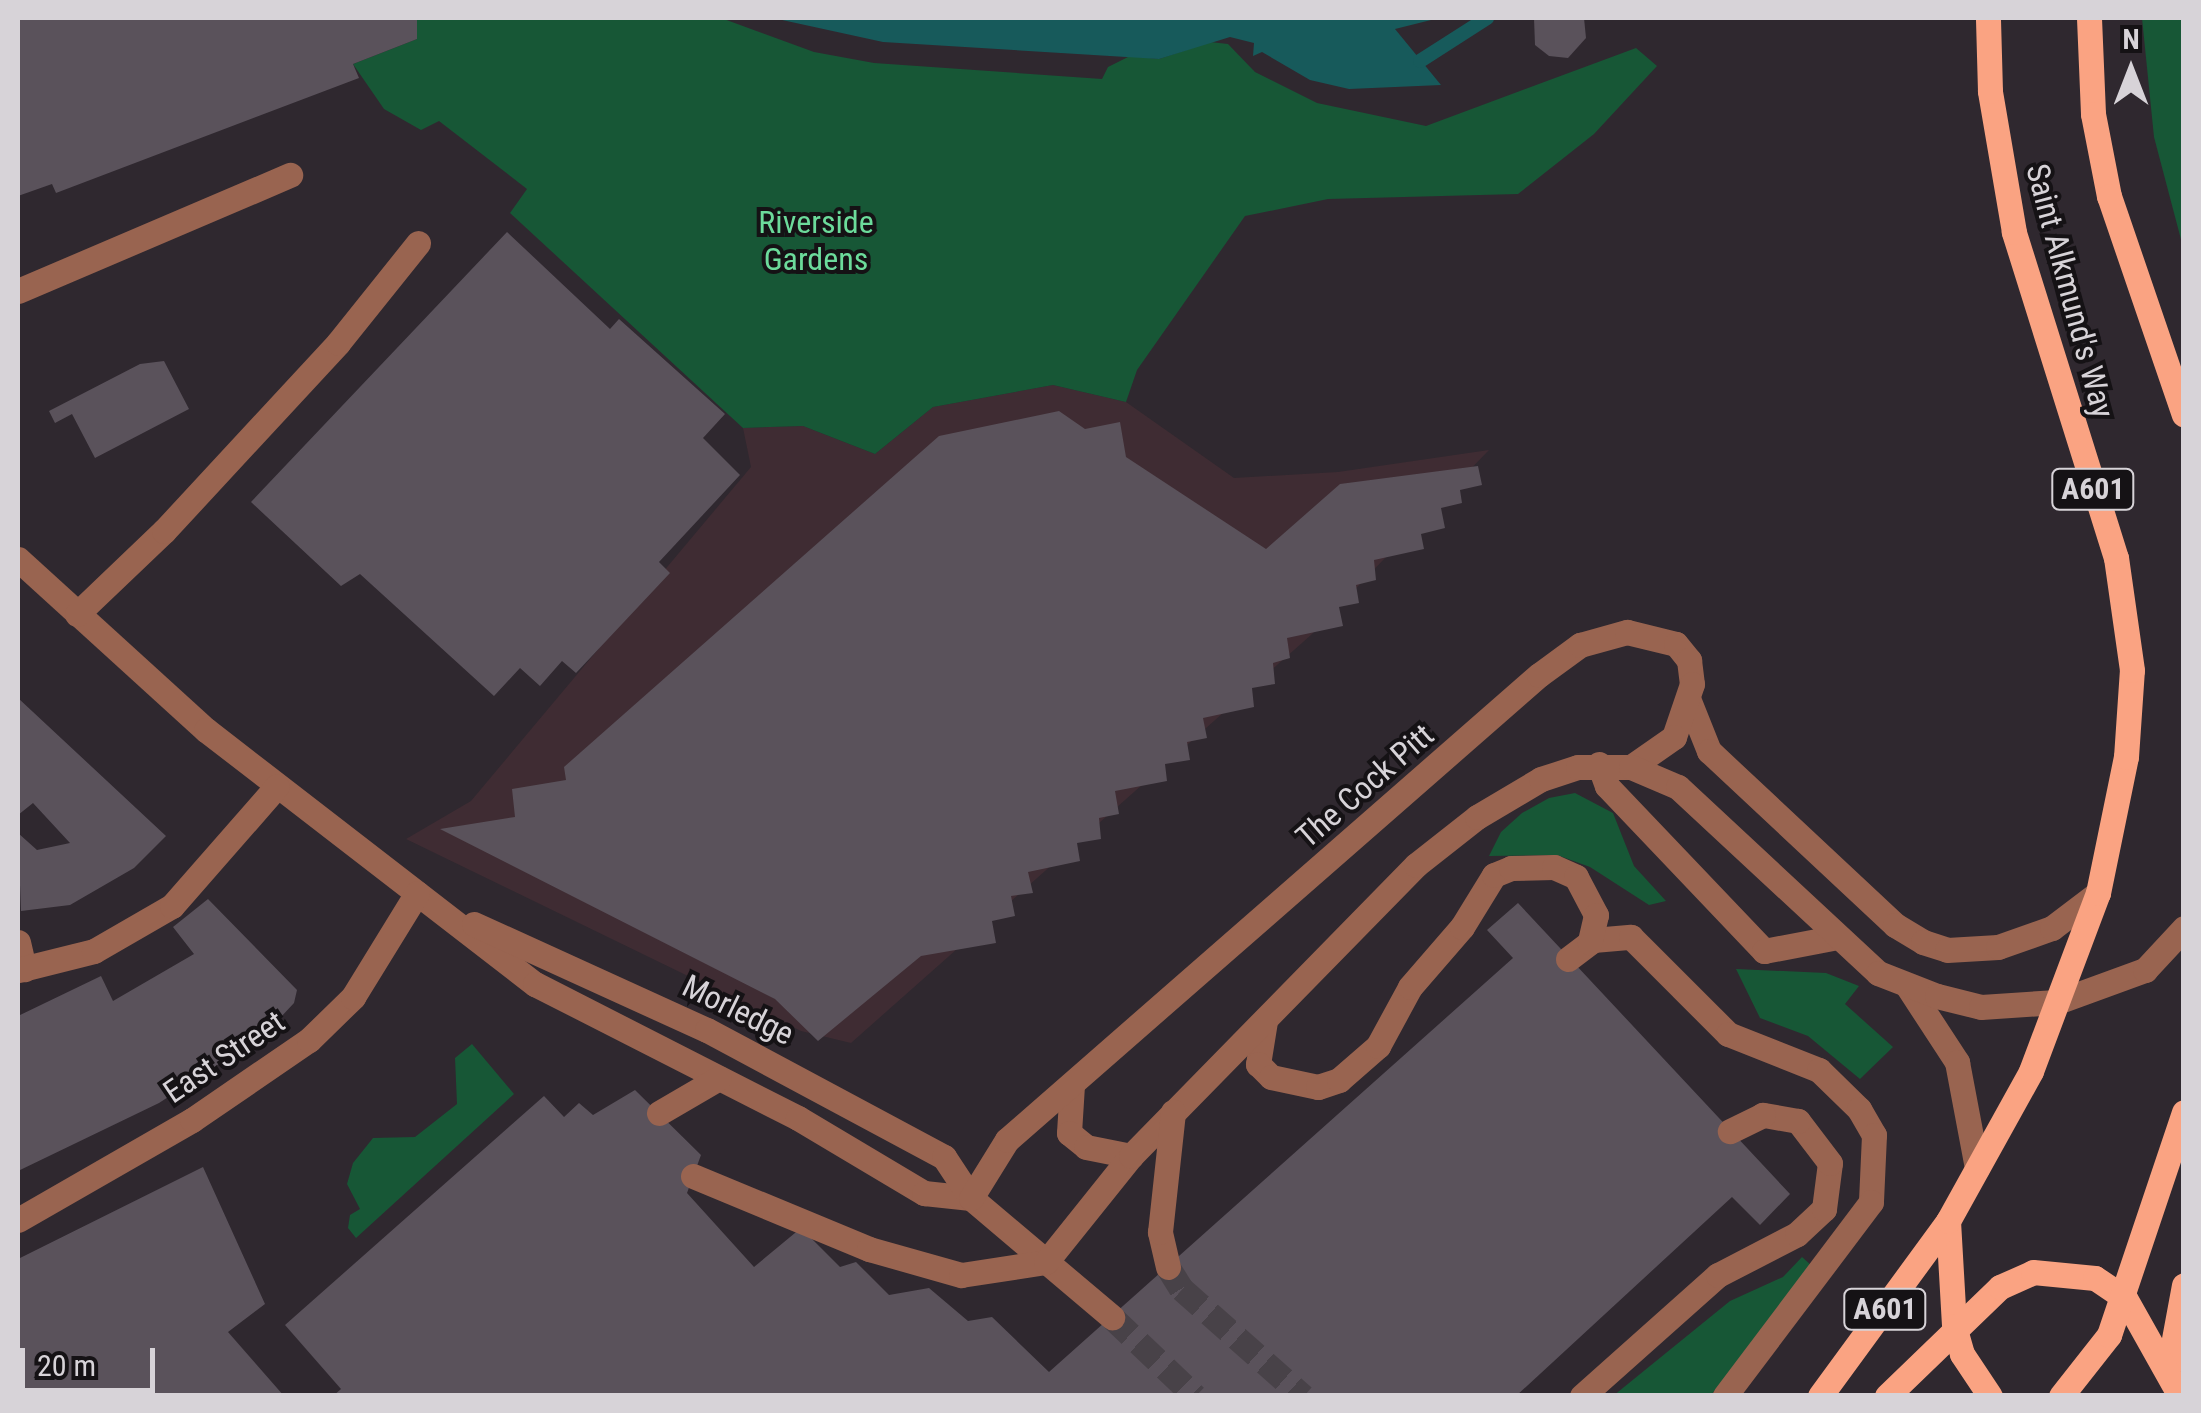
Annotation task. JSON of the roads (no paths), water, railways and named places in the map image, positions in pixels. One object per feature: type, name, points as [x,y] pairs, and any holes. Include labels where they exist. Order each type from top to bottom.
[{"type":"main road","name":"Saint Alkmund's Way","points":[[1820,1396],[1948,1221],[2031,1072],[2098,894],[2126,757],[2132,670],[2116,558],[2014,232],[1990,91],[1988,18]]},
{"type":"main road","name":"Saint Alkmund's Way","points":[[2089,18],[2093,114],[2110,196],[2184,415]]},
{"type":"main road","points":[[2061,1396],[2094,1360],[2125,1298],[2184,1112]]},
{"type":"main road","points":[[1948,1221],[1954,1326],[1970,1370],[1990,1396]]},
{"type":"main road","points":[[1888,1396],[1906,1384],[1954,1326],[2000,1287],[2033,1272],[2095,1278],[2125,1298],[2169,1366],[2180,1396]]},
{"type":"main road","points":[[2169,1366],[2184,1286]]},
{"type":"street","points":[[18,291],[290,175]]},
{"type":"street","points":[[77,614],[164,531],[325,357],[418,243]]},
{"type":"street","name":"Morledge","points":[[18,559],[277,786],[451,915],[535,984],[719,1078],[924,1193],[971,1198]]},
{"type":"street","name":"The Cock Pitt","points":[[971,1198],[1008,1140],[1538,674],[1580,645],[1626,632],[1676,644],[1690,660],[1689,701],[1709,751],[1895,925],[1924,942],[1973,949],[2030,938],[2098,894]]},
{"type":"street","points":[[1631,767],[1674,737],[1689,701]]},
{"type":"street","points":[[1599,764],[1608,786],[1764,952],[1838,937]]},
{"type":"street","points":[[693,1176],[869,1249],[961,1275],[1046,1262],[1173,1112],[1416,865],[1478,817],[1541,779],[1599,764],[1631,767],[1678,787],[1878,972],[1908,987],[1981,1007],[2058,1002],[2146,970],[2184,928]]},
{"type":"street","points":[[18,942],[21,969],[94,951],[172,906],[277,786]]},
{"type":"street","points":[[1268,1012],[1256,1041],[1258,1064],[1271,1078],[1318,1086],[1339,1080],[1378,1046],[1410,987],[1462,927],[1494,875],[1511,868],[1554,867],[1576,877],[1596,915],[1590,942]]},
{"type":"street","name":"East Street","points":[[18,1220],[192,1120],[309,1040],[361,987],[418,894]]},
{"type":"street","name":"Morledge","points":[[451,915],[568,963],[831,1093],[944,1158],[971,1198],[1112,1316]]},
{"type":"street","points":[[1568,959],[1590,942],[1612,934],[1631,937],[1728,1034],[1818,1070],[1859,1109],[1874,1135],[1871,1202],[1724,1396]]},
{"type":"street","points":[[1908,987],[1957,1062],[1977,1168]]},
{"type":"street","points":[[658,1113],[719,1078]]},
{"type":"street","points":[[1072,1085],[1069,1133],[1086,1147],[1132,1156]]},
{"type":"street","points":[[1168,1267],[1160,1232],[1173,1112]]},
{"type":"street","points":[[1582,1396],[1718,1275],[1796,1234],[1824,1209],[1830,1164],[1798,1121],[1763,1115],[1730,1131]]},
{"type":"water","points":[[773,18],[1439,18],[1395,29],[1441,85],[1349,89],[1310,80],[1262,52],[1253,56],[1254,43],[1230,37],[1159,59],[883,42]]},
{"type":"waterway","points":[[1420,61],[1487,18]]},
{"type":"tunnel","points":[[1168,1267],[1182,1289],[1303,1396]]},
{"type":"tunnel","points":[[1112,1317],[1195,1396]]},
{"type":"park label","name":"Riverside Gardens","points":[[816,242]]}]
